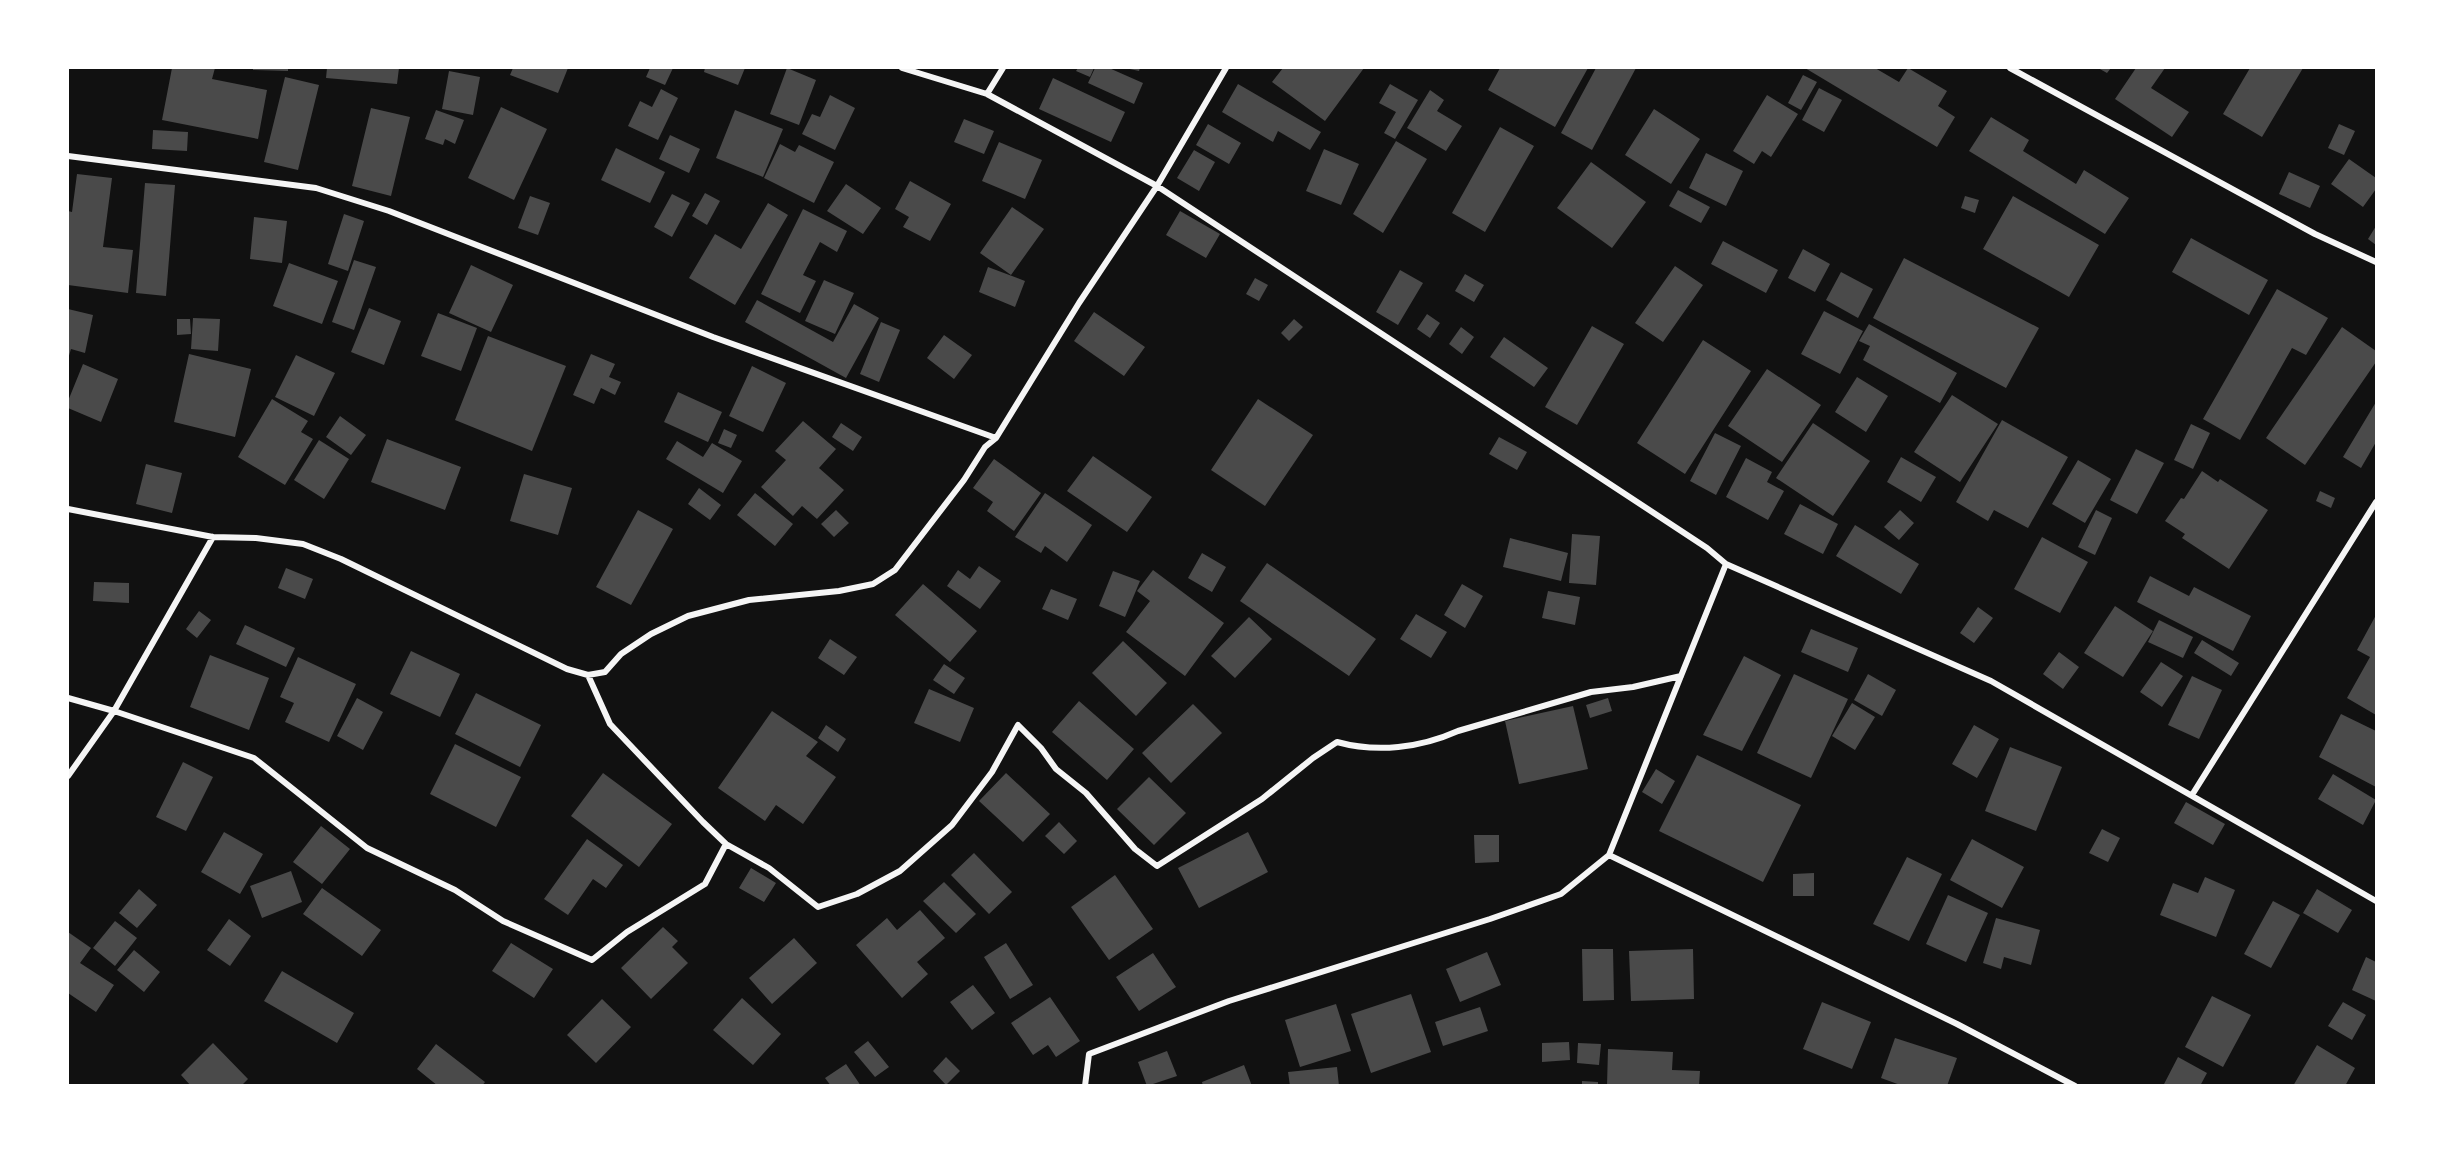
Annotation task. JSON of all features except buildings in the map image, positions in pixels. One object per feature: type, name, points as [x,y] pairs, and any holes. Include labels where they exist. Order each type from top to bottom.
[{"type":"street","points":[[902,68],[987,94],[1157,186],[1707,548],[1725,564],[1991,681],[2376,901]]},
{"type":"street","points":[[987,94],[1003,68]]},
{"type":"street","points":[[68,509],[213,537],[256,538],[303,544],[341,559],[567,669],[588,675],[605,672],[621,654],[651,634],[688,616],[749,600],[839,591],[873,584],[895,570],[964,480],[985,447],[996,438],[1078,303],[1157,186],[1226,68]]},
{"type":"street","points":[[2010,68],[2315,234],[2376,262]]},
{"type":"street","points":[[68,156],[316,188],[389,211],[713,337],[996,438]]},
{"type":"street","points":[[2192,795],[2376,502]]},
{"type":"street","points":[[68,776],[114,711],[213,537]]},
{"type":"street","points":[[1084,1086],[1089,1054],[1229,1001],[1490,919],[1561,894],[1609,855],[1725,564]]},
{"type":"street","points":[[588,675],[610,724],[726,844],[769,868],[818,907],[857,894],[900,871],[952,825],[992,772],[1018,725],[1041,748],[1056,769],[1086,793],[1135,849],[1157,866],[1262,799],[1312,758],[1337,742],[1361,748],[1404,747],[1439,739],[1458,731],[1591,692],[1633,687],[1681,676]]},
{"type":"street","points":[[68,698],[254,758],[367,848],[455,890],[503,921],[592,960],[627,932],[705,884],[726,844]]},
{"type":"street","points":[[1609,855],[1957,1024],[2075,1086]]}]
